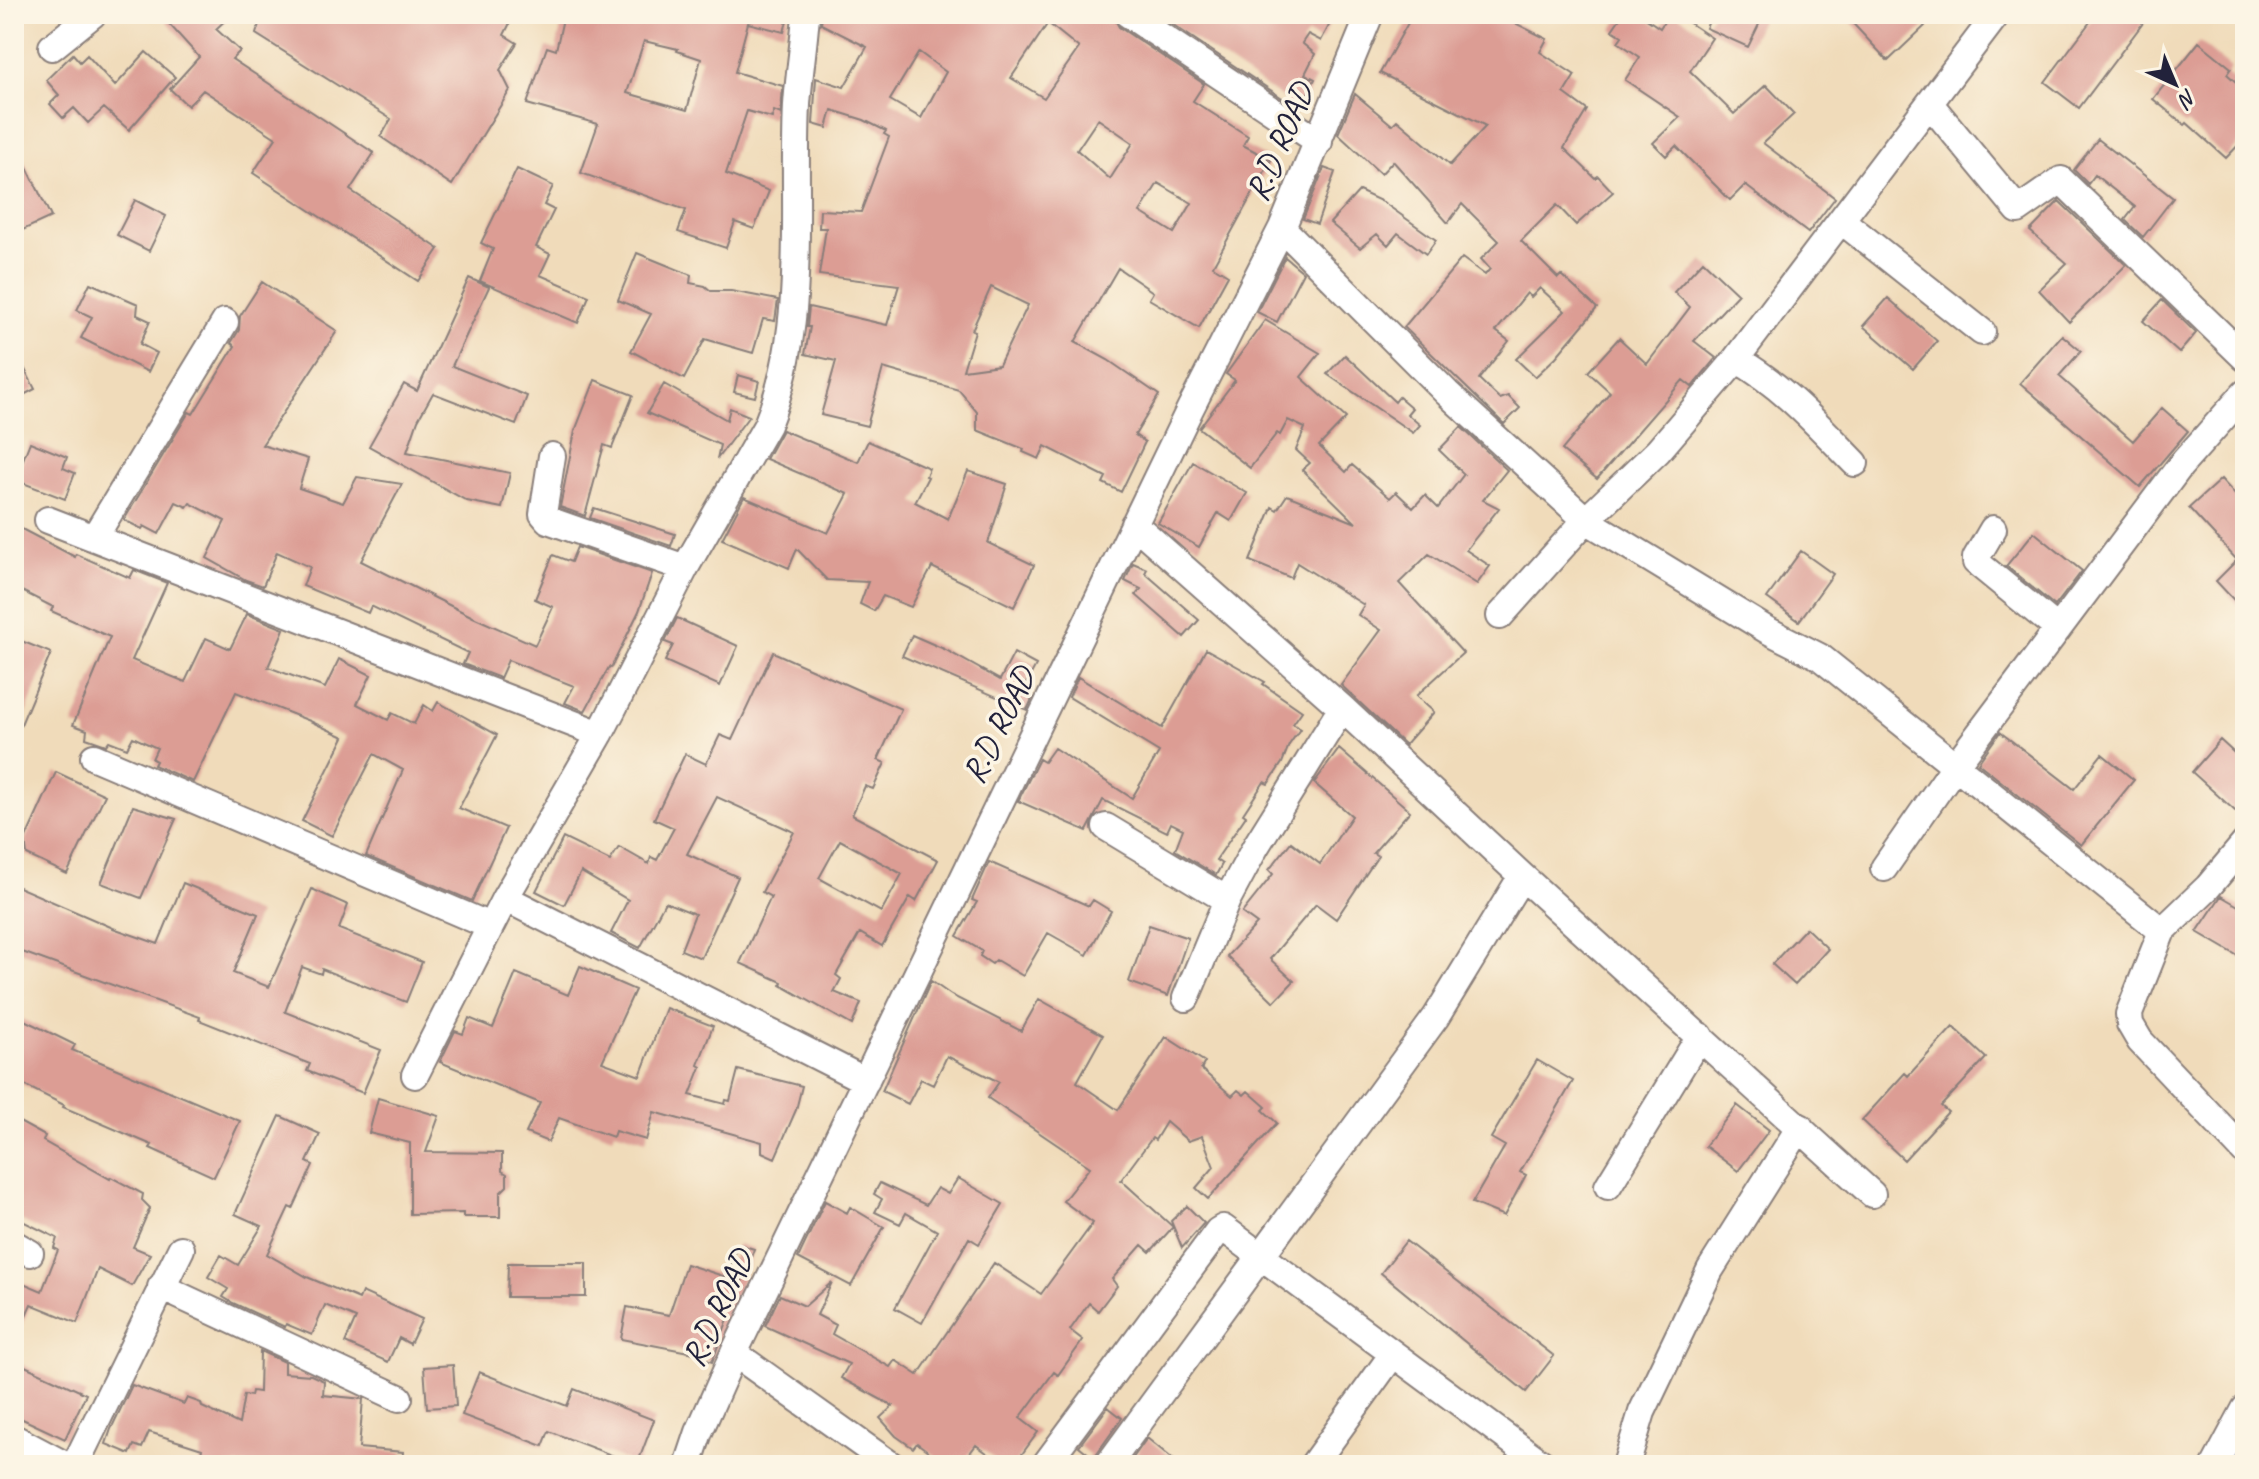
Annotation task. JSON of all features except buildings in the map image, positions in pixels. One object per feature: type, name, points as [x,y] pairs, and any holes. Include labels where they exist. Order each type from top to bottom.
[{"type":"street","points":[[52,47],[93,14]]},
{"type":"street","points":[[1128,14],[1319,142]]},
{"type":"street","name":"R.D ROAD","points":[[688,1465],[734,1353],[1134,524],[1282,228],[1370,14]]},
{"type":"street","points":[[1500,616],[1586,520],[1658,451],[1736,359],[1997,14]]},
{"type":"street","points":[[415,1075],[505,898],[600,734],[685,568],[767,425],[783,373],[793,298],[798,231],[799,16]]},
{"type":"street","points":[[1930,104],[2018,210],[2061,180],[2245,358]]},
{"type":"street","points":[[1842,221],[1982,332]]},
{"type":"street","points":[[1282,228],[1447,393],[1586,520],[1767,630],[1820,657],[2162,931]]},
{"type":"street","points":[[94,538],[225,322]]},
{"type":"street","points":[[1736,359],[1791,397],[1855,463]]},
{"type":"street","points":[[1884,868],[1955,766],[2181,465],[2245,393]]},
{"type":"street","points":[[552,456],[543,514],[548,520],[685,568]]},
{"type":"street","points":[[48,520],[600,734]]},
{"type":"street","points":[[1134,524],[1342,708],[1872,1194]]},
{"type":"street","points":[[1993,529],[1976,562],[2058,629]]},
{"type":"street","points":[[1186,998],[1227,900],[1274,816],[1342,708]]},
{"type":"street","points":[[94,757],[490,926]]},
{"type":"street","points":[[1106,827],[1227,900]]},
{"type":"street","points":[[2245,843],[2208,887],[2162,931],[2129,1014],[2130,1024],[2140,1041],[2245,1152]]},
{"type":"street","points":[[1108,1465],[1436,1017],[1522,876]]},
{"type":"street","points":[[505,898],[866,1081]]},
{"type":"street","points":[[1608,1186],[1700,1036]]},
{"type":"street","points":[[1626,1465],[1642,1412],[1710,1270],[1800,1127]]},
{"type":"street","points":[[1045,1465],[1223,1228],[1544,1465]]},
{"type":"street","points":[[75,1465],[181,1249]]},
{"type":"street","points":[[161,1287],[399,1398]]},
{"type":"street","points":[[734,1353],[891,1465]]},
{"type":"street","points":[[1313,1465],[1393,1354]]},
{"type":"street","points":[[2215,1465],[2245,1409]]},
{"type":"street","points":[[14,1438],[65,1465]]}]
